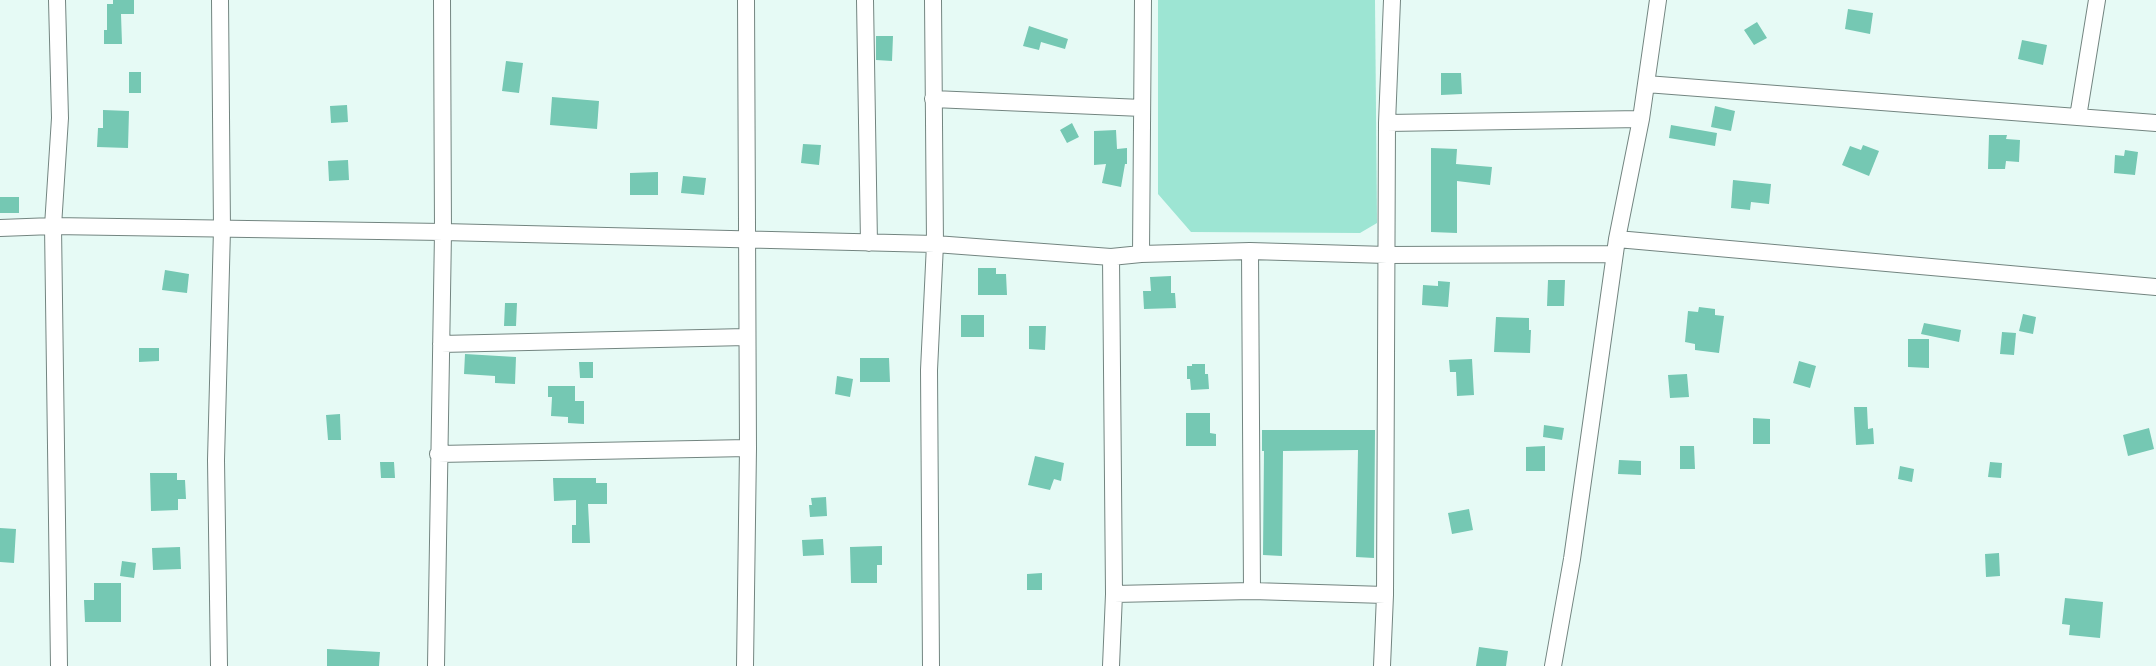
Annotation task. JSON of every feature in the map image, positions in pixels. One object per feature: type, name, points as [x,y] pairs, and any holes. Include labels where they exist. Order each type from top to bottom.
[{"type":"street","points":[[57,0],[60,118],[53,226],[59,666]]},
{"type":"street","points":[[219,666],[216,460],[222,229],[220,0]]},
{"type":"street","points":[[436,666],[443,232],[442,0]]},
{"type":"street","points":[[745,666],[748,448],[746,0]]},
{"type":"street","points":[[865,0],[869,243]]},
{"type":"street","points":[[931,666],[928,370],[935,244],[933,0]]},
{"type":"street","points":[[1141,254],[1143,0]]},
{"type":"street","points":[[1382,666],[1385,595],[1387,123],[1392,0]]},
{"type":"street","points":[[1553,666],[1572,559],[1616,247],[1641,119],[1658,0]]},
{"type":"street","points":[[2078,117],[2097,0]]},
{"type":"street","points":[[1646,84],[2156,123]]},
{"type":"street","points":[[933,99],[1142,108]]},
{"type":"street","points":[[1387,123],[1641,119]]},
{"type":"street","points":[[0,228],[53,226],[443,232],[935,244],[1111,257],[1250,251],[1387,255],[1616,247],[2156,287]]},
{"type":"street","points":[[1250,251],[1252,591]]},
{"type":"street","points":[[1111,257],[1114,594],[1111,666]]},
{"type":"street","points":[[441,344],[746,337]]},
{"type":"street","points":[[438,454],[748,448]]},
{"type":"street","points":[[1114,594],[1252,591],[1385,595]]},
{"type":"green space","points":[[1158,0],[1375,0],[1377,223],[1360,233],[1191,232],[1158,194]]},
{"type":"building","points":[[113,0],[134,0],[134,14],[121,14],[122,44],[104,44],[104,30],[107,30],[107,4],[113,4]]},
{"type":"building","points":[[1848,9],[1873,13],[1870,34],[1845,29]]},
{"type":"building","points":[[1757,22],[1767,38],[1754,45],[1744,30]]},
{"type":"building","points":[[1029,26],[1068,39],[1065,49],[1041,42],[1039,50],[1023,46]]},
{"type":"building","points":[[876,36],[893,36],[892,61],[876,60]]},
{"type":"building","points":[[2022,40],[2047,45],[2043,65],[2018,59]]},
{"type":"building","points":[[506,61],[523,63],[519,93],[502,91]]},
{"type":"building","points":[[129,72],[141,72],[141,93],[129,93]]},
{"type":"building","points":[[1441,73],[1461,73],[1462,94],[1441,95]]},
{"type":"building","points":[[552,97],[599,101],[597,129],[550,125]]},
{"type":"building","points":[[347,105],[348,122],[331,123],[330,106]]},
{"type":"building","points":[[1715,106],[1735,111],[1731,131],[1711,127]]},
{"type":"building","points":[[103,110],[129,111],[128,148],[97,147],[98,128],[103,128]]},
{"type":"building","points":[[1072,123],[1079,137],[1067,143],[1060,130]]},
{"type":"building","points":[[1671,125],[1717,133],[1715,146],[1669,138]]},
{"type":"building","points":[[1116,130],[1117,149],[1127,148],[1127,164],[1125,164],[1121,187],[1102,183],[1106,164],[1094,165],[1094,131]]},
{"type":"building","points":[[1989,135],[2007,135],[2006,139],[2020,140],[2019,162],[2006,161],[2005,169],[1988,169]]},
{"type":"building","points":[[803,144],[821,145],[819,165],[801,163]]},
{"type":"building","points":[[1863,145],[1879,151],[1869,176],[1842,165],[1850,146],[1861,150]]},
{"type":"building","points":[[1431,148],[1457,149],[1456,164],[1492,167],[1490,185],[1457,181],[1457,233],[1431,232]]},
{"type":"building","points":[[2125,150],[2138,152],[2135,175],[2114,173],[2115,155],[2124,156]]},
{"type":"building","points":[[348,160],[349,180],[329,181],[328,161]]},
{"type":"building","points":[[658,172],[658,195],[630,195],[630,173]]},
{"type":"building","points":[[683,176],[706,178],[704,195],[681,193]]},
{"type":"building","points":[[1733,180],[1771,184],[1769,204],[1751,202],[1750,210],[1731,208]]},
{"type":"building","points":[[0,197],[19,197],[19,213],[0,213]]},
{"type":"building","points":[[978,268],[996,268],[996,274],[1006,274],[1007,295],[978,295]]},
{"type":"building","points":[[165,270],[189,274],[187,293],[162,290]]},
{"type":"building","points":[[1171,276],[1171,293],[1175,293],[1176,308],[1144,309],[1143,291],[1151,291],[1150,277]]},
{"type":"building","points":[[1548,280],[1565,280],[1564,306],[1547,306]]},
{"type":"building","points":[[1438,281],[1450,282],[1448,307],[1422,305],[1423,285],[1438,286]]},
{"type":"building","points":[[505,303],[517,303],[516,326],[504,326]]},
{"type":"building","points":[[1699,307],[1715,309],[1715,315],[1724,316],[1719,353],[1695,350],[1695,344],[1685,342],[1688,311],[1698,312]]},
{"type":"building","points":[[2023,314],[2036,317],[2033,334],[2019,331]]},
{"type":"building","points":[[961,315],[984,315],[984,337],[961,337]]},
{"type":"building","points":[[1496,317],[1529,318],[1530,353],[1494,352]]},
{"type":"building","points":[[1924,323],[1961,330],[1959,342],[1921,334]]},
{"type":"building","points":[[1029,326],[1046,326],[1045,350],[1029,349]]},
{"type":"building","points":[[2002,332],[2016,333],[2014,355],[2000,354]]},
{"type":"building","points":[[1908,339],[1929,339],[1929,368],[1908,367]]},
{"type":"building","points":[[139,348],[159,348],[159,361],[139,362]]},
{"type":"building","points":[[465,354],[516,357],[515,384],[495,383],[495,376],[464,374]]},
{"type":"building","points":[[860,358],[889,358],[890,382],[860,382]]},
{"type":"building","points":[[1472,359],[1474,395],[1457,396],[1456,372],[1450,372],[1449,360]]},
{"type":"building","points":[[1799,361],[1816,366],[1810,388],[1793,383]]},
{"type":"building","points":[[579,362],[593,362],[593,378],[580,378]]},
{"type":"building","points":[[1192,364],[1205,364],[1209,389],[1191,390],[1190,379],[1187,379],[1187,366],[1192,366]]},
{"type":"building","points":[[1687,374],[1689,397],[1670,398],[1668,375]]},
{"type":"building","points":[[837,376],[853,379],[850,397],[835,394]]},
{"type":"building","points":[[548,386],[575,386],[575,401],[584,401],[584,424],[568,423],[568,417],[551,416],[552,397],[548,397]]},
{"type":"building","points":[[1854,407],[1867,407],[1868,429],[1873,428],[1874,444],[1856,445]]},
{"type":"building","points":[[1186,413],[1210,413],[1210,433],[1216,434],[1216,446],[1186,446]]},
{"type":"building","points":[[340,414],[341,440],[328,440],[326,415]]},
{"type":"building","points":[[1753,418],[1770,419],[1770,444],[1753,444]]},
{"type":"building","points":[[1544,425],[1564,428],[1562,440],[1543,437]]},
{"type":"building","points":[[2149,428],[2154,449],[2128,456],[2123,435]]},
{"type":"building","points":[[1262,430],[1375,430],[1374,558],[1356,557],[1358,450],[1283,451],[1282,556],[1263,555],[1264,451],[1262,451]]},
{"type":"building","points":[[1545,446],[1545,471],[1526,471],[1526,447]]},
{"type":"building","points":[[1680,446],[1694,446],[1695,469],[1680,469]]},
{"type":"building","points":[[1035,456],[1064,463],[1061,481],[1054,479],[1050,490],[1028,485]]},
{"type":"building","points":[[1619,460],[1641,461],[1641,475],[1618,474]]},
{"type":"building","points":[[380,462],[394,462],[395,478],[381,478]]},
{"type":"building","points":[[1990,462],[2002,463],[2001,478],[1988,477]]},
{"type":"building","points":[[1900,466],[1914,469],[1912,482],[1898,479]]},
{"type":"building","points":[[150,473],[177,473],[177,480],[185,480],[186,499],[178,499],[178,510],[151,511]]},
{"type":"building","points":[[553,478],[596,478],[596,483],[607,483],[607,504],[588,504],[590,543],[572,543],[572,525],[576,525],[576,500],[554,501]]},
{"type":"building","points":[[826,497],[827,516],[810,517],[811,498]]},
{"type":"building","points":[[1469,509],[1473,530],[1452,534],[1448,513]]},
{"type":"building","points":[[0,528],[16,529],[14,563],[0,562]]},
{"type":"building","points":[[823,539],[824,555],[803,556],[802,540]]},
{"type":"building","points":[[882,546],[882,565],[877,565],[877,583],[851,583],[850,547]]},
{"type":"building","points":[[180,547],[181,569],[153,570],[152,548]]},
{"type":"building","points":[[1999,553],[2000,576],[1986,577],[1985,554]]},
{"type":"building","points":[[122,561],[136,563],[134,578],[120,576]]},
{"type":"building","points":[[1042,573],[1042,590],[1027,590],[1027,574]]},
{"type":"building","points":[[94,583],[121,583],[121,622],[85,622],[84,600],[94,600]]},
{"type":"building","points":[[2065,598],[2103,602],[2100,638],[2069,635],[2070,625],[2062,624]]},
{"type":"building","points":[[1479,647],[1508,651],[1506,666],[1476,666]]},
{"type":"building","points":[[327,649],[380,652],[379,666],[327,666]]}]
